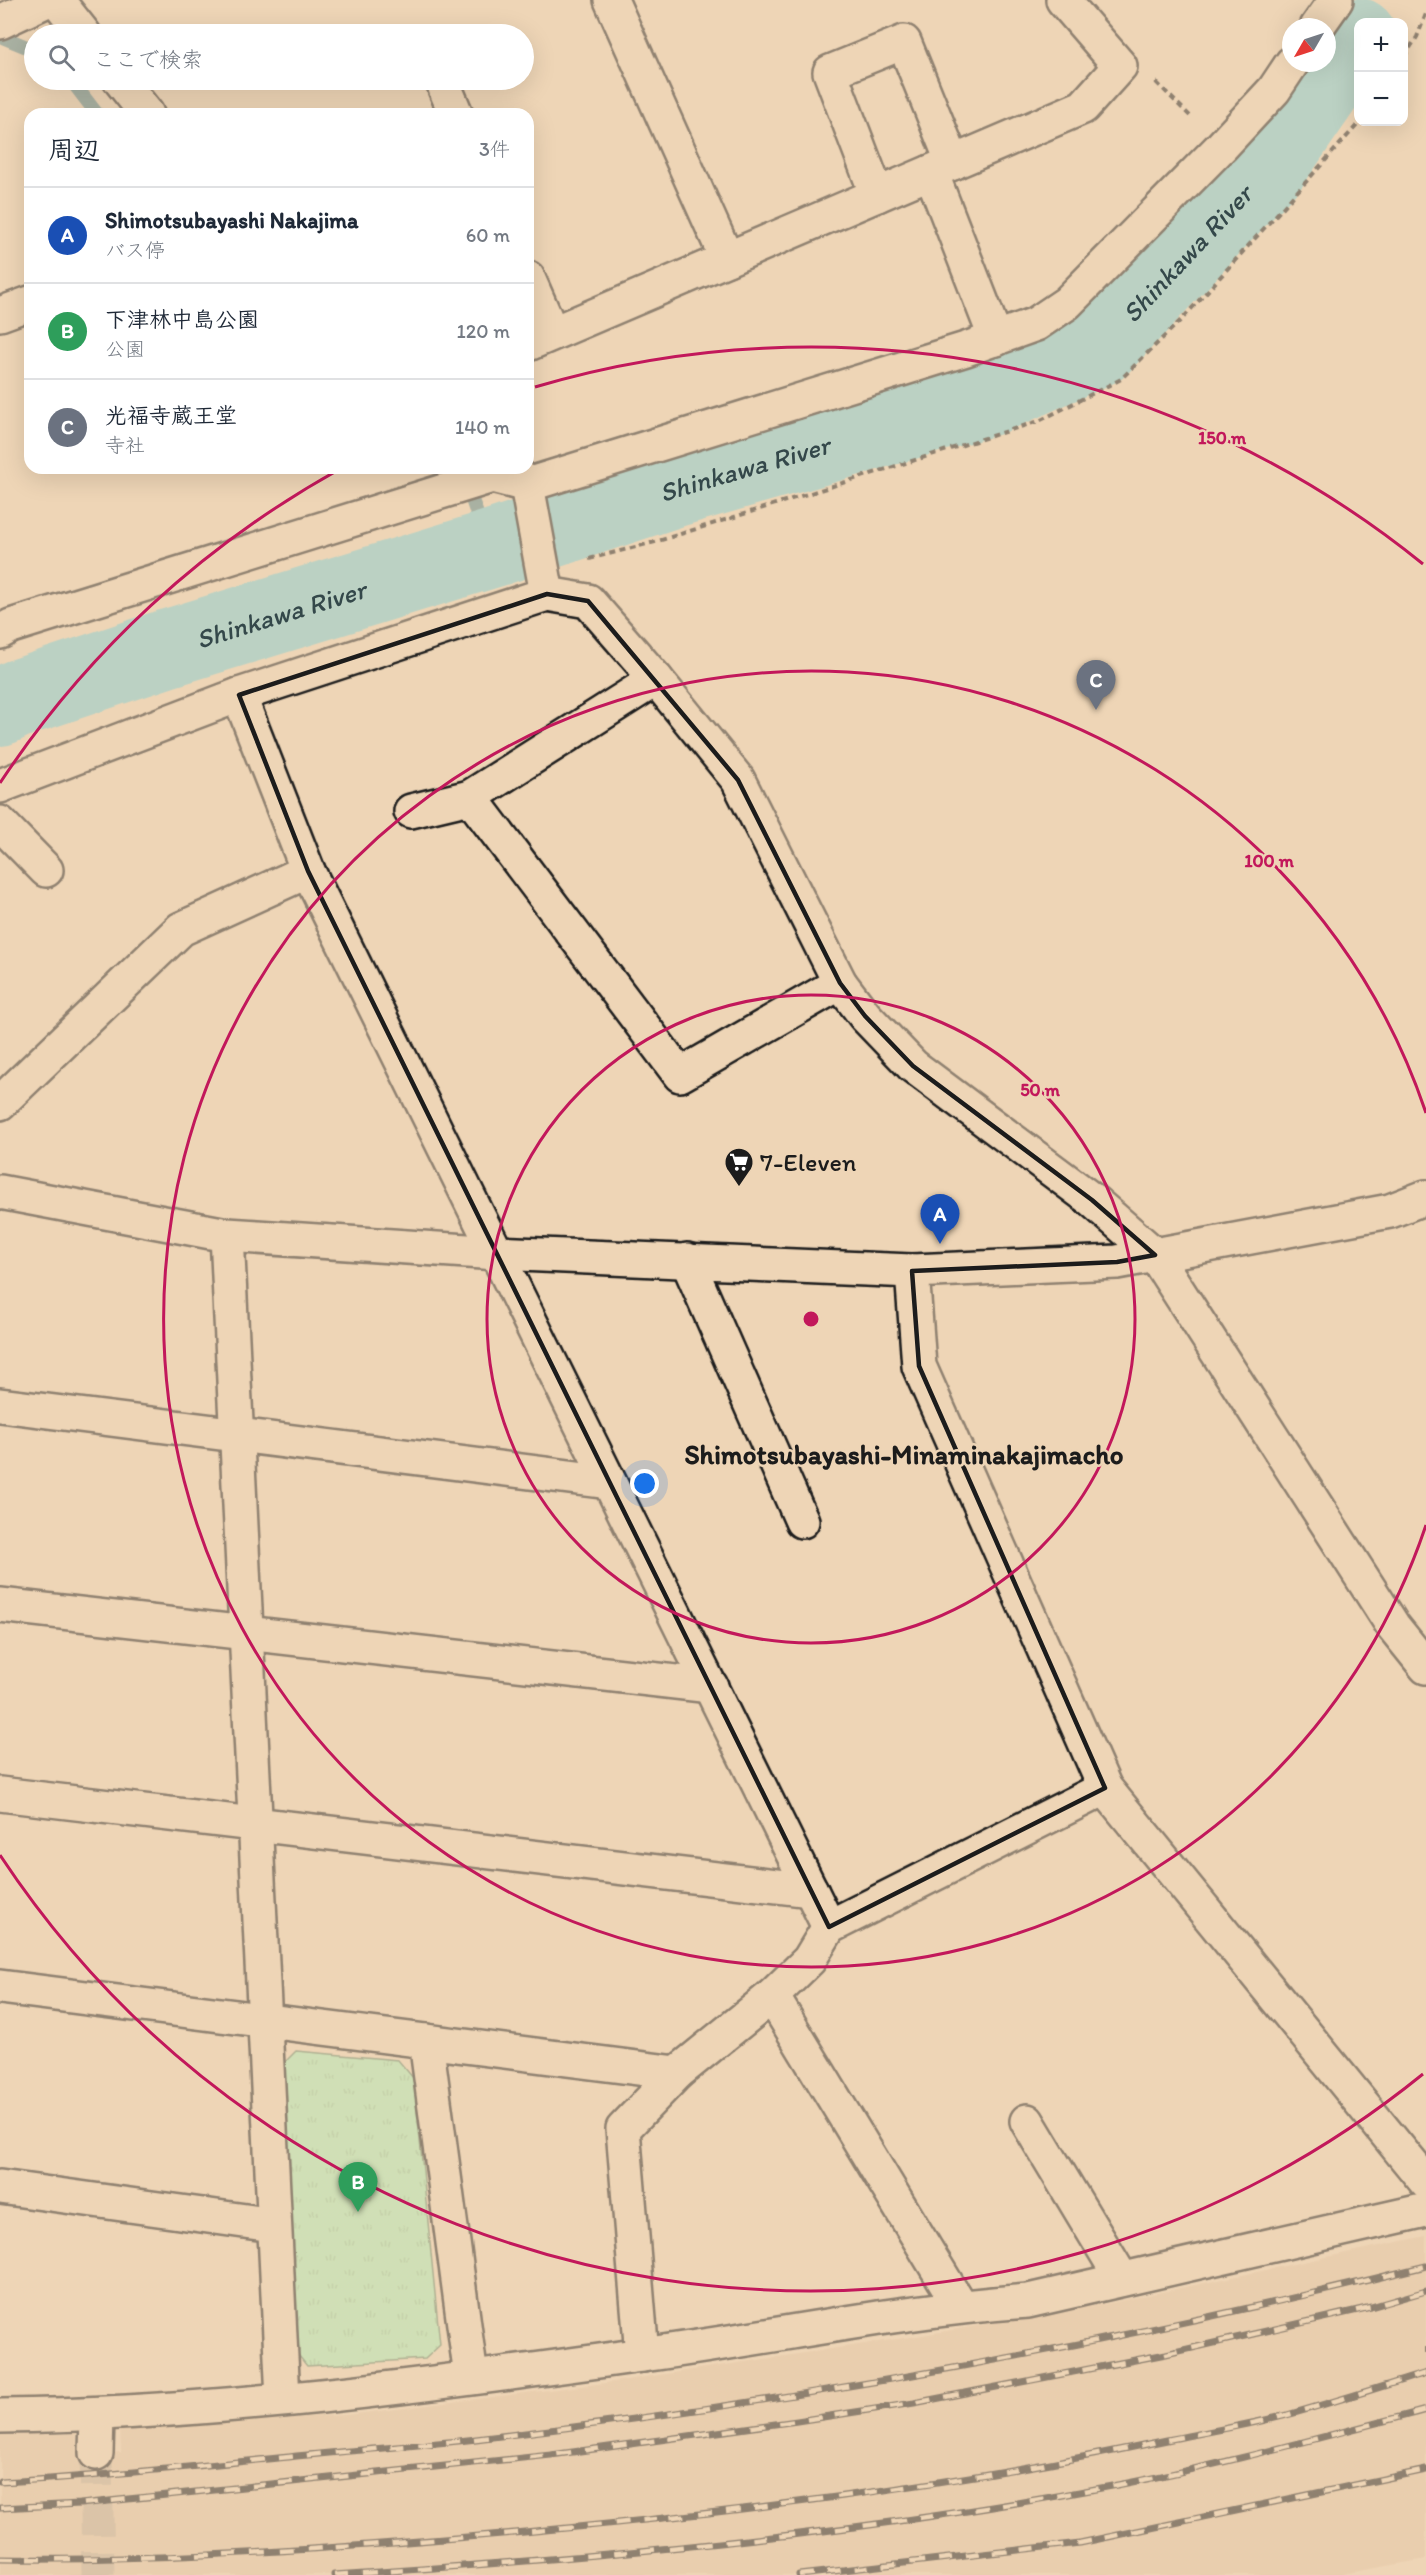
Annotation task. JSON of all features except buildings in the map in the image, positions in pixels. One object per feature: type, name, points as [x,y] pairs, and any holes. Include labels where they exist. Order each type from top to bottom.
[{"type":"street","points":[[2,21],[47,0]]},
{"type":"street","points":[[57,0],[76,24]]},
{"type":"street","points":[[611,0],[727,259]]},
{"type":"street","points":[[534,308],[540,338],[1083,107],[1120,66],[1063,0]]},
{"type":"street","points":[[1323,18],[1336,0]]},
{"type":"street","points":[[877,195],[830,72],[904,42],[996,339]]},
{"type":"street","points":[[0,632],[11,626],[445,491],[515,483],[996,339],[1036,324],[1067,303],[1221,147],[1274,90],[1286,72]]},
{"type":"street","points":[[128,90],[142,108]]},
{"type":"street","points":[[0,314],[24,305]]},
{"type":"street","points":[[515,483],[545,580]]},
{"type":"street","points":[[0,786],[545,580],[588,601],[656,679],[738,780],[840,983],[866,1016],[913,1066],[1092,1200],[1155,1255],[1393,1626],[1426,1667]]},
{"type":"street","points":[[411,811],[470,797],[656,679]]},
{"type":"street","points":[[239,695],[308,871],[829,1927]]},
{"type":"street","points":[[470,797],[680,1075],[840,983]]},
{"type":"street","points":[[0,823],[46,870]]},
{"type":"street","points":[[0,1103],[181,929],[308,871]]},
{"type":"street","points":[[0,1192],[227,1235],[497,1253],[912,1271],[1117,1262],[1390,1211],[1426,1197]]},
{"type":"street","points":[[227,1235],[283,2399]]},
{"type":"street","points":[[687,1260],[802,1521]]},
{"type":"street","points":[[912,1271],[919,1366],[1105,1788],[1426,2182]]},
{"type":"street","points":[[0,1405],[609,1482]]},
{"type":"street","points":[[0,1605],[711,1686]]},
{"type":"street","points":[[642,2355],[623,2129],[677,2073],[772,1996],[809,1960],[829,1927],[1105,1788]]},
{"type":"street","points":[[0,1794],[811,1890]]},
{"type":"street","points":[[0,1988],[677,2073]]},
{"type":"street","points":[[772,1996],[960,2306]]},
{"type":"street","points":[[426,2041],[471,2377]]},
{"type":"street","points":[[1027,2121],[1122,2279]]},
{"type":"street","points":[[0,2187],[274,2225]]},
{"type":"street","points":[[0,2415],[97,2415],[283,2399],[642,2355],[960,2306],[1028,2301],[1426,2210]]},
{"type":"street","points":[[96,2453],[97,2415]]},
{"type":"path","points":[[1408,51],[1417,38],[1426,14]]},
{"type":"path","points":[[1120,66],[1146,71],[1221,147]]},
{"type":"path","points":[[545,580],[588,560],[655,542],[1039,421],[1121,379],[1184,317],[1356,126]]},
{"type":"path","points":[[1426,2347],[1426,2354]]},
{"type":"highlighted area","points":[[547,594],[588,601],[738,780],[840,983],[865,1016],[913,1066],[1092,1200],[1155,1255],[1117,1262],[912,1271],[919,1366],[1105,1788],[829,1927],[308,871],[239,695]]},
{"type":"shaded area","points":[[1426,2236],[1426,2559],[1336,2575],[0,2575],[0,2434],[76,2430],[77,2454],[121,2452],[120,2426],[347,2415],[613,2382],[917,2336],[1105,2304]]},
{"type":"green space","points":[[296,2051],[398,2060],[414,2079],[440,2345],[425,2359],[307,2366],[295,2351],[283,2064]]},
{"type":"waterway","points":[[0,36],[24,46]]},
{"type":"waterway","name":"Shinkawa River","points":[[0,707],[19,698],[162,650],[494,548],[675,488],[989,397],[1099,347],[1271,163],[1354,43]]},
{"type":"waterway","points":[[79,90],[92,108]]},
{"type":"waterway","points":[[463,474],[478,517],[485,551]]},
{"type":"tunnel","points":[[96,2453],[98,2575]]},
{"type":"railway","points":[[0,2482],[460,2441],[603,2423],[840,2388],[1076,2345],[1426,2266]]},
{"type":"railway","points":[[0,2508],[80,2504],[551,2455],[797,2421],[914,2403],[1166,2354],[1371,2307],[1426,2291]]},
{"type":"railway","points":[[0,2559],[193,2556],[322,2548],[514,2533],[760,2507],[1005,2471],[1227,2428],[1287,2415],[1426,2373]]},
{"type":"railway","points":[[334,2575],[529,2561],[724,2543],[919,2518],[1152,2478],[1270,2451],[1426,2410]]},
{"type":"railway","points":[[799,2575],[1080,2543],[1426,2470]]},
{"type":"place","name":"光福寺蔵王堂","points":[[1096,710]]},
{"type":"place","name":"7-Eleven","points":[[739,1188]]},
{"type":"place","name":"Shimotsubayashi Nakajima","points":[[940,1244]]},
{"type":"place","name":"下津林中島公園","points":[[358,2212]]},
{"type":"district","name":"Shimotsubayashi-Minaminakajimacho","points":[[904,1454]]}]
